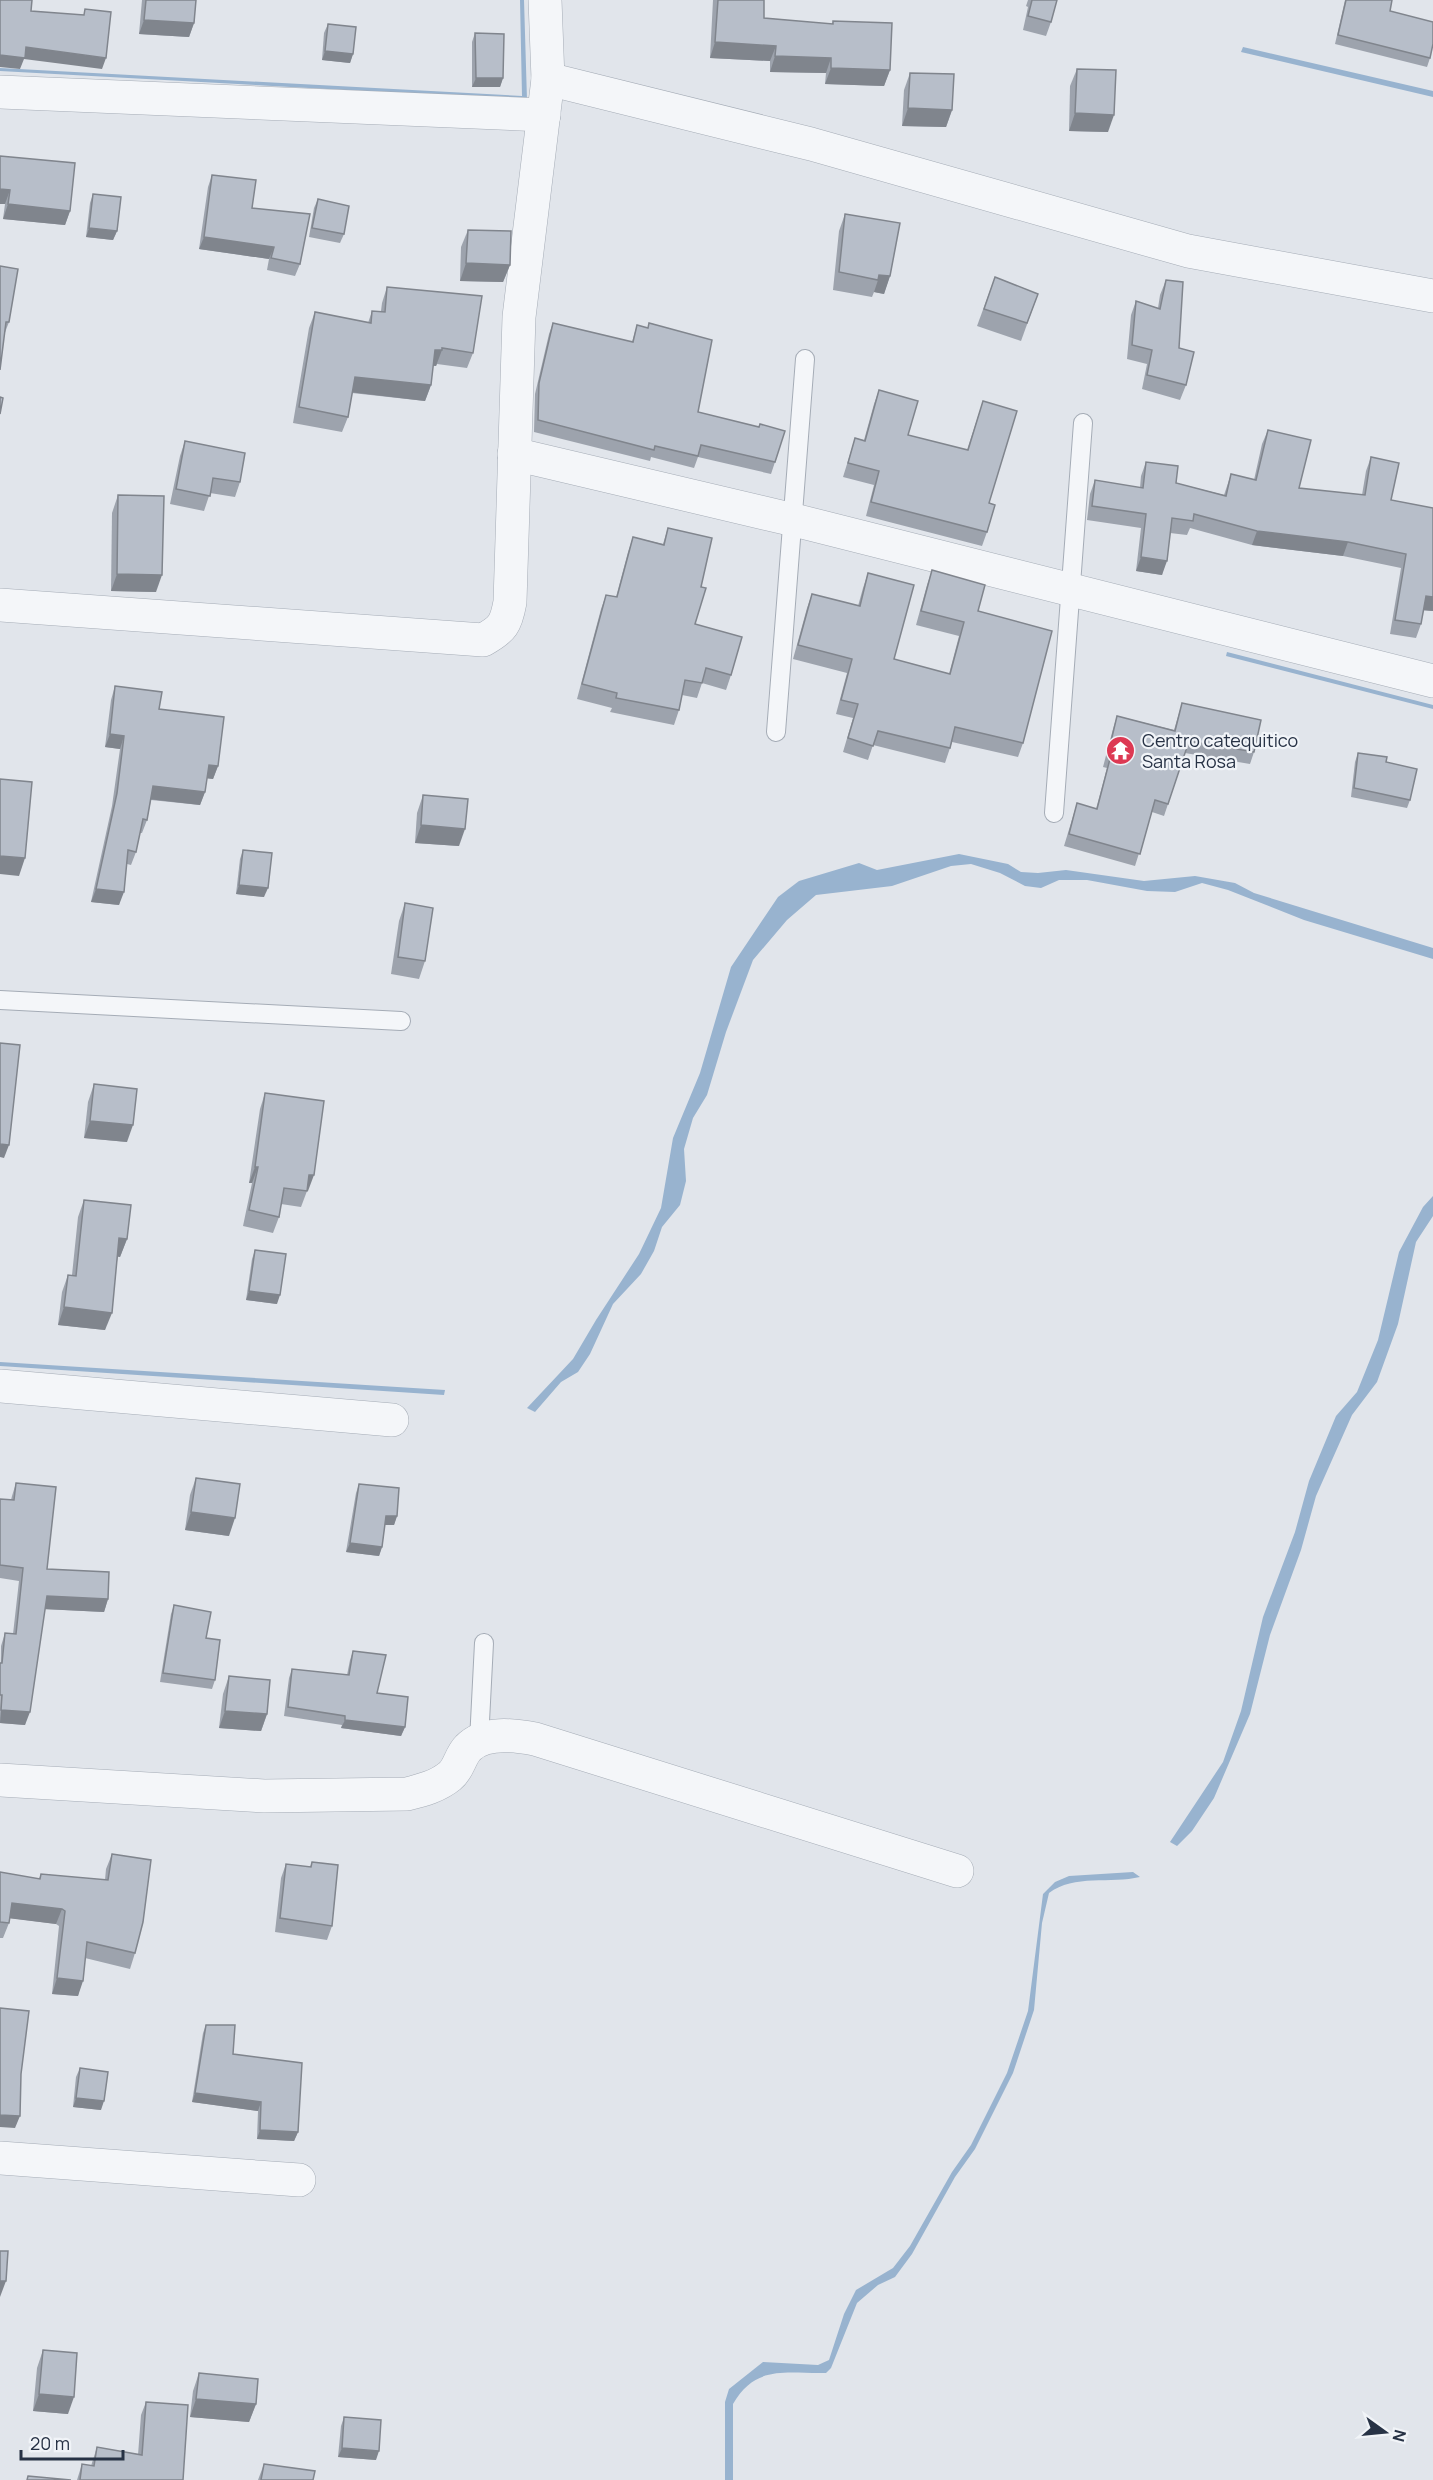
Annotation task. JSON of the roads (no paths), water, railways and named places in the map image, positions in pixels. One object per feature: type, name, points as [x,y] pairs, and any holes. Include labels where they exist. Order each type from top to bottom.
[{"type":"street","points":[[0,605],[483,640],[496,633],[506,622],[510,602],[519,316],[548,79],[545,0]]},
{"type":"street","points":[[548,79],[811,144],[1188,251],[1433,296]]},
{"type":"street","points":[[0,92],[544,115]]},
{"type":"street","points":[[514,454],[794,520],[1433,681]]},
{"type":"street","points":[[0,1386],[392,1420]]},
{"type":"street","points":[[0,1780],[264,1796],[407,1794],[426,1789],[452,1775],[466,1749],[478,1741],[500,1736],[535,1739],[957,1871]]},
{"type":"street","points":[[0,2158],[299,2180]]},
{"type":"lane","points":[[776,732],[805,359]]},
{"type":"lane","points":[[1054,813],[1083,423]]},
{"type":"lane","points":[[0,1000],[400,1021]]},
{"type":"lane","points":[[478,1741],[484,1642]]},
{"type":"water","points":[[520,0],[524,0],[527,100],[0,71],[0,68],[522,96]]},
{"type":"water","points":[[1243,47],[1433,91],[1433,97],[1241,52]]},
{"type":"water","points":[[1227,652],[1433,705],[1433,709],[1226,656]]},
{"type":"water","points":[[959,854],[1008,864],[1021,872],[1066,870],[1144,881],[1195,876],[1235,883],[1254,893],[1433,948],[1433,959],[1304,920],[1228,890],[1202,883],[1175,892],[1147,891],[1087,880],[1059,880],[1041,888],[1025,886],[1000,873],[971,864],[951,866],[892,886],[816,895],[787,920],[753,960],[726,1032],[707,1095],[693,1118],[684,1149],[686,1181],[680,1205],[662,1227],[654,1251],[641,1274],[613,1304],[590,1354],[578,1372],[561,1382],[535,1412],[527,1408],[573,1359],[639,1254],[661,1208],[673,1138],[700,1073],[731,967],[778,897],[799,881],[859,863],[877,870]]},
{"type":"water","points":[[1433,1196],[1433,1216],[1416,1242],[1398,1324],[1377,1382],[1352,1415],[1316,1496],[1301,1550],[1270,1635],[1250,1714],[1214,1798],[1192,1831],[1177,1846],[1170,1842],[1223,1762],[1241,1711],[1263,1617],[1295,1532],[1309,1481],[1336,1416],[1357,1392],[1378,1340],[1399,1252],[1423,1207]]},
{"type":"water","points":[[0,1362],[445,1390],[444,1395],[0,1366]]},
{"type":"water","points":[[1133,1872],[1140,1877],[1081,1881],[1059,1887],[1049,1893],[1042,1923],[1034,2010],[1013,2073],[975,2149],[955,2177],[912,2254],[895,2277],[878,2285],[857,2303],[831,2368],[826,2373],[773,2374],[752,2382],[742,2391],[733,2404],[733,2480],[725,2480],[725,2402],[729,2389],[763,2362],[818,2365],[829,2360],[844,2314],[856,2290],[893,2268],[910,2246],[952,2172],[971,2145],[1007,2073],[1028,2011],[1043,1894],[1055,1882],[1069,1876]]},
{"type":"place","name":"Centro catequitico Santa Rosa","points":[[1121,751]]}]
